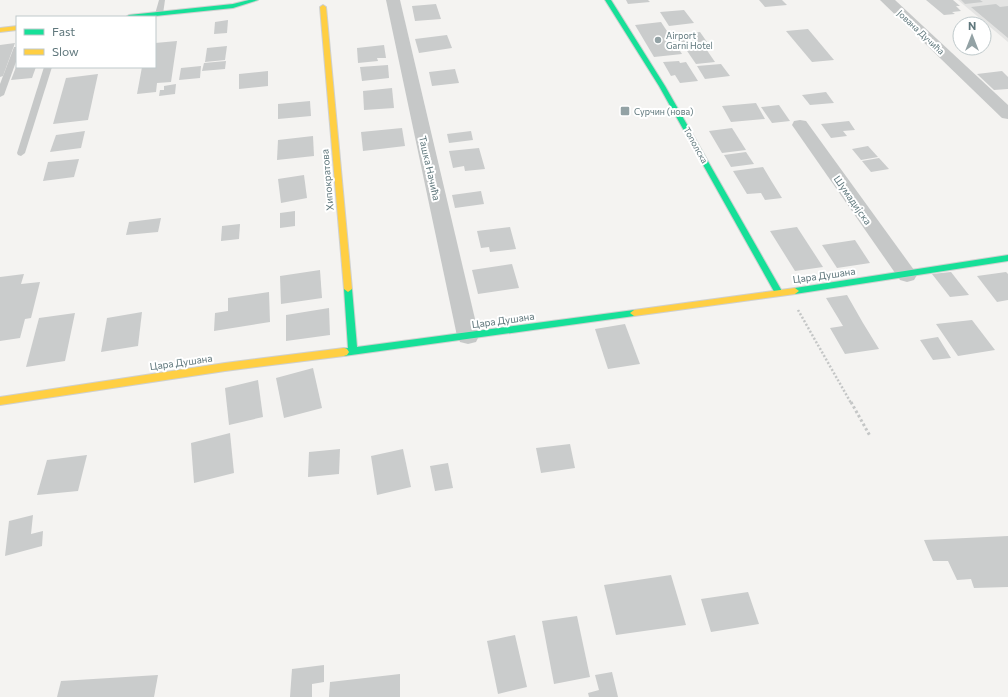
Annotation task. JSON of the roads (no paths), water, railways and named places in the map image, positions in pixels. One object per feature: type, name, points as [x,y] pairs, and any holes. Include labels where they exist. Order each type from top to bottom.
[{"type":"street","points":[[139,16],[233,6],[255,0]]},
{"type":"street","name":"Ташка Начића","points":[[393,0],[468,336]]},
{"type":"street","name":"Тополска","points":[[608,0],[662,86],[783,292]]},
{"type":"street","name":"Јована Дучића","points":[[887,0],[1008,114]]},
{"type":"street","name":"Хипократова","points":[[323,7],[352,351]]},
{"type":"street","points":[[0,30],[16,28]]},
{"type":"street","name":"Шумадијска","points":[[800,125],[907,275]]},
{"type":"street","name":"Цара Душана","points":[[0,401],[225,367],[468,336],[907,275],[1008,258]]},
{"type":"lane","points":[[160,14],[162,0]]},
{"type":"lane","points":[[0,95],[2,83],[16,51]]},
{"type":"lane","points":[[21,153],[48,68]]},
{"type":"place","name":"Airport Garni Hotel","points":[[658,40]]},
{"type":"place","name":"Сурчин (нова)","points":[[625,111]]}]
